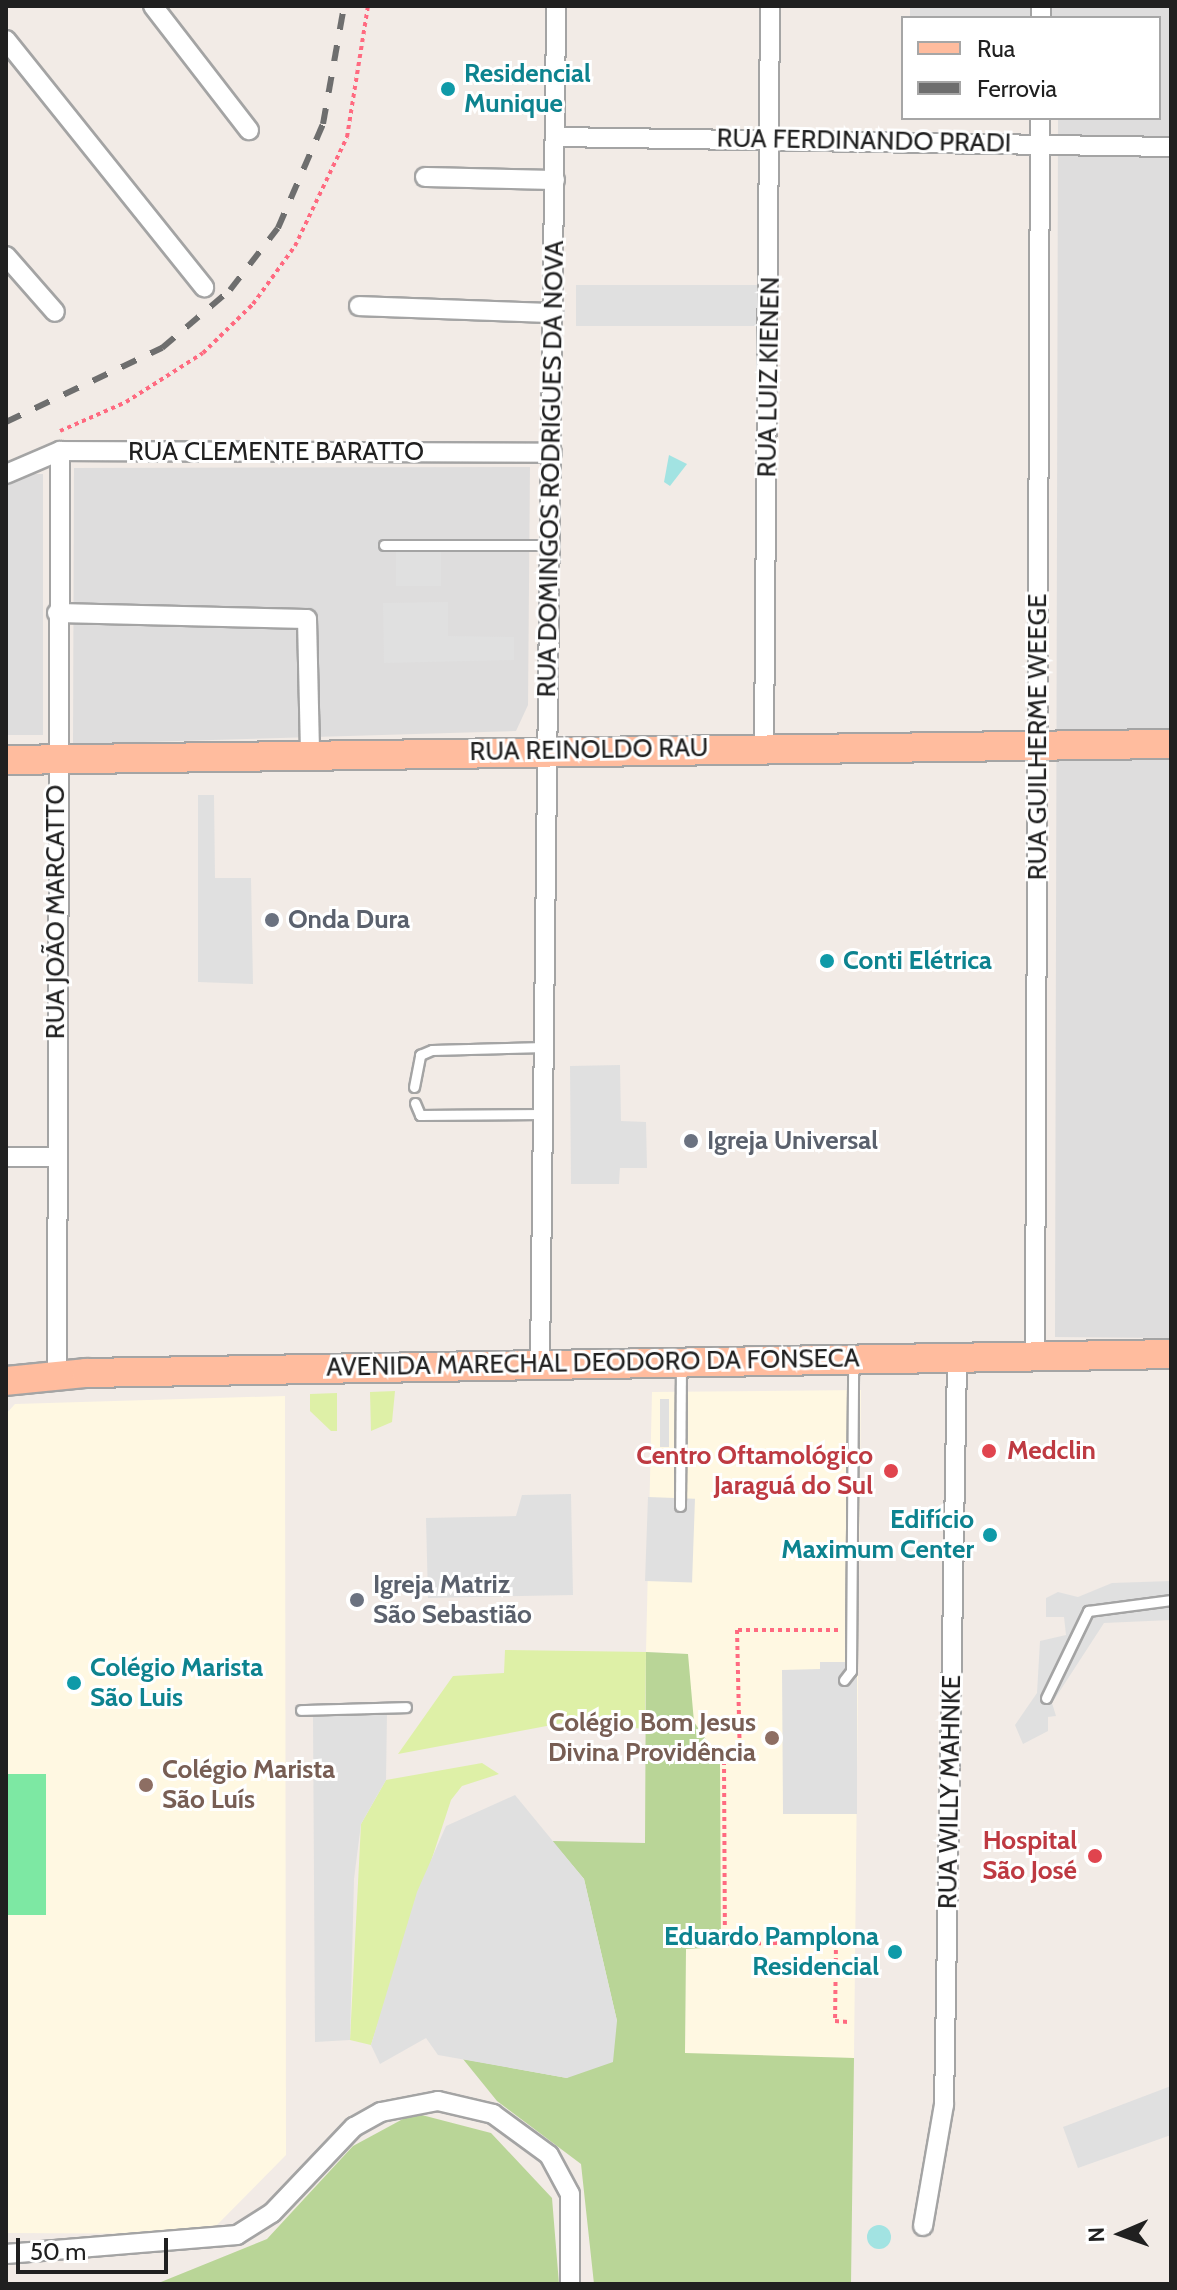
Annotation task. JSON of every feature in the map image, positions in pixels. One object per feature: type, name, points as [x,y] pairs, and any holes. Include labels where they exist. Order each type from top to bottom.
[{"type":"main road","name":"RUA REINOLDO RAU","points":[[6,760],[548,750],[1171,744]]},
{"type":"main road","name":"AVENIDA MARECHAL DEODORO DA FONSECA","points":[[11,1378],[57,1374],[540,1364],[1171,1354]]},
{"type":"street","points":[[153,6],[249,130]]},
{"type":"street","name":"RUA DOMINGOS RODRIGUES DA NOVA","points":[[540,1364],[556,6]]},
{"type":"street","name":"RUA LUIZ KIENEN","points":[[764,749],[770,6]]},
{"type":"street","points":[[6,40],[204,287]]},
{"type":"street","name":"RUA GUILHERME WEEGE","points":[[1035,1356],[1040,120]]},
{"type":"street","name":"RUA FERDINANDO PRADI","points":[[556,137],[1171,147]]},
{"type":"street","points":[[425,177],[555,180]]},
{"type":"street","points":[[6,256],[55,312]]},
{"type":"street","points":[[359,306],[554,313]]},
{"type":"street","name":"RUA CLEMENTE BARATTO","points":[[6,474],[60,451],[552,453]]},
{"type":"street","name":"RUA JOÃO MARCATTO","points":[[57,1374],[55,1157],[60,451]]},
{"type":"street","points":[[57,613],[307,619],[310,754]]},
{"type":"street","points":[[6,1157],[55,1157]]},
{"type":"street","name":"RUA WILLY MAHNKE","points":[[923,2226],[944,2095],[957,1357]]},
{"type":"street","points":[[6,2254],[237,2235],[272,2213],[354,2127],[381,2112],[438,2101],[493,2114],[549,2155],[570,2194],[570,2284]]},
{"type":"lane","points":[[384,545],[550,545]]},
{"type":"lane","points":[[414,1087],[420,1055],[432,1050],[544,1047]]},
{"type":"lane","points":[[415,1103],[420,1115],[543,1114]]},
{"type":"lane","points":[[844,1680],[851,1671],[853,1359]]},
{"type":"lane","points":[[680,1503],[681,1362]]},
{"type":"lane","points":[[1046,1698],[1088,1611],[1171,1600]]},
{"type":"lane","points":[[301,1710],[406,1707]]},
{"type":"path","points":[[45,437],[169,375],[253,304],[313,215],[347,137],[368,6]]},
{"type":"path","points":[[848,2022],[835,2021],[836,1942],[725,1944],[724,1761],[740,1761],[737,1630],[852,1630]]},
{"type":"shaded area","points":[[910,6],[1171,6],[1171,1338],[1055,1337],[1058,120],[1161,120],[1161,16],[910,16]]},
{"type":"shaded area","points":[[576,285],[757,285],[757,326],[576,326]]},
{"type":"shaded area","points":[[530,467],[528,705],[516,731],[73,744],[74,468]]},
{"type":"shaded area","points":[[6,474],[43,474],[43,735],[6,735]]},
{"type":"shaded area","points":[[396,550],[441,550],[441,586],[396,586]]},
{"type":"shaded area","points":[[448,602],[448,636],[514,637],[514,660],[384,663],[383,603]]},
{"type":"shaded area","points":[[198,795],[214,795],[215,878],[251,878],[253,984],[198,982]]},
{"type":"shaded area","points":[[620,1065],[621,1121],[646,1122],[647,1168],[620,1168],[619,1184],[571,1184],[570,1066]]},
{"type":"shaded area","name":"Colégio Bom Jesus Divina Providência","points":[[861,1390],[854,2058],[685,2054],[687,1654],[646,1652],[652,1392]]},
{"type":"shaded area","name":"Colégio Marista São Luís","points":[[285,1396],[286,2155],[208,2234],[6,2233],[6,1414],[15,1404]]},
{"type":"shaded area","points":[[660,1399],[669,1399],[669,1447],[660,1447]]},
{"type":"shaded area","points":[[571,1494],[573,1595],[428,1598],[426,1518],[516,1516],[522,1495]]},
{"type":"shaded area","points":[[648,1497],[695,1499],[692,1583],[645,1581]]},
{"type":"shaded area","points":[[1171,1581],[1171,1620],[1104,1623],[1052,1703],[1056,1716],[1048,1717],[1048,1731],[1023,1744],[1015,1725],[1037,1693],[1040,1641],[1066,1635],[1064,1617],[1046,1617],[1046,1598],[1058,1592],[1078,1597],[1112,1583]]},
{"type":"shaded area","points":[[820,1662],[857,1662],[857,1814],[783,1814],[782,1670],[820,1669]]},
{"type":"shaded area","points":[[387,1713],[386,1780],[361,1824],[354,1879],[350,2040],[315,2042],[313,1717]]},
{"type":"shaded area","points":[[515,1795],[584,1879],[617,2021],[613,2062],[567,2078],[438,2055],[426,2038],[380,2064],[371,2045],[417,1892],[446,1826]]},
{"type":"shaded area","points":[[1171,2086],[1171,2135],[1078,2168],[1063,2127]]},
{"type":"green space","points":[[395,1391],[392,1422],[371,1431],[370,1392]]},
{"type":"green space","points":[[337,1393],[337,1431],[331,1431],[310,1411],[310,1394]]},
{"type":"green space","points":[[505,1650],[646,1652],[645,1729],[568,1722],[398,1754],[453,1676],[504,1673]]},
{"type":"green space","points":[[646,1652],[688,1654],[694,1722],[720,1760],[721,1947],[686,1949],[685,2053],[854,2058],[851,2284],[594,2284],[581,2164],[497,2101],[463,2059],[567,2078],[617,2021],[584,1879],[552,1841],[645,1843]]},
{"type":"green space","points":[[482,1763],[499,1774],[462,1786],[451,1800],[371,2045],[350,2040],[361,1824],[386,1780]]},
{"type":"green space","points":[[6,1774],[46,1774],[46,1915],[6,1915]]},
{"type":"green space","points":[[414,2113],[491,2133],[552,2198],[559,2284],[156,2284],[267,2239],[353,2146]]},
{"type":"water","points":[[669,455],[687,464],[670,486],[664,482]]},
{"type":"water","points":[[879,2225],[890,2232],[891,2237],[884,2248],[879,2249],[868,2242],[867,2237],[874,2226]]},
{"type":"railway","points":[[6,422],[162,348],[230,290],[278,228],[323,124],[344,6]]},
{"type":"place","name":"Residencial Munique","points":[[448,89]]},
{"type":"place","name":"Onda Dura","points":[[272,920]]},
{"type":"place","name":"Conti Elétrica","points":[[827,961]]},
{"type":"place","name":"Igreja Universal","points":[[691,1141]]},
{"type":"place","name":"Medclin","points":[[989,1451]]},
{"type":"place","name":"Centro Oftamológico Jaraguá do Sul","points":[[891,1471]]},
{"type":"place","name":"Edifício Maximum Center","points":[[990,1535]]},
{"type":"place","name":"Igreja Matriz São Sebastião","points":[[357,1600]]},
{"type":"place","name":"Colégio Marista São Luis","points":[[74,1683]]},
{"type":"place","name":"Colégio Bom Jesus Divina Providência","points":[[772,1738]]},
{"type":"place","name":"Colégio Marista São Luís","points":[[146,1785]]},
{"type":"place","name":"Hospital São José","points":[[1095,1856]]},
{"type":"place","name":"Eduardo Pamplona Residencial","points":[[895,1952]]}]
